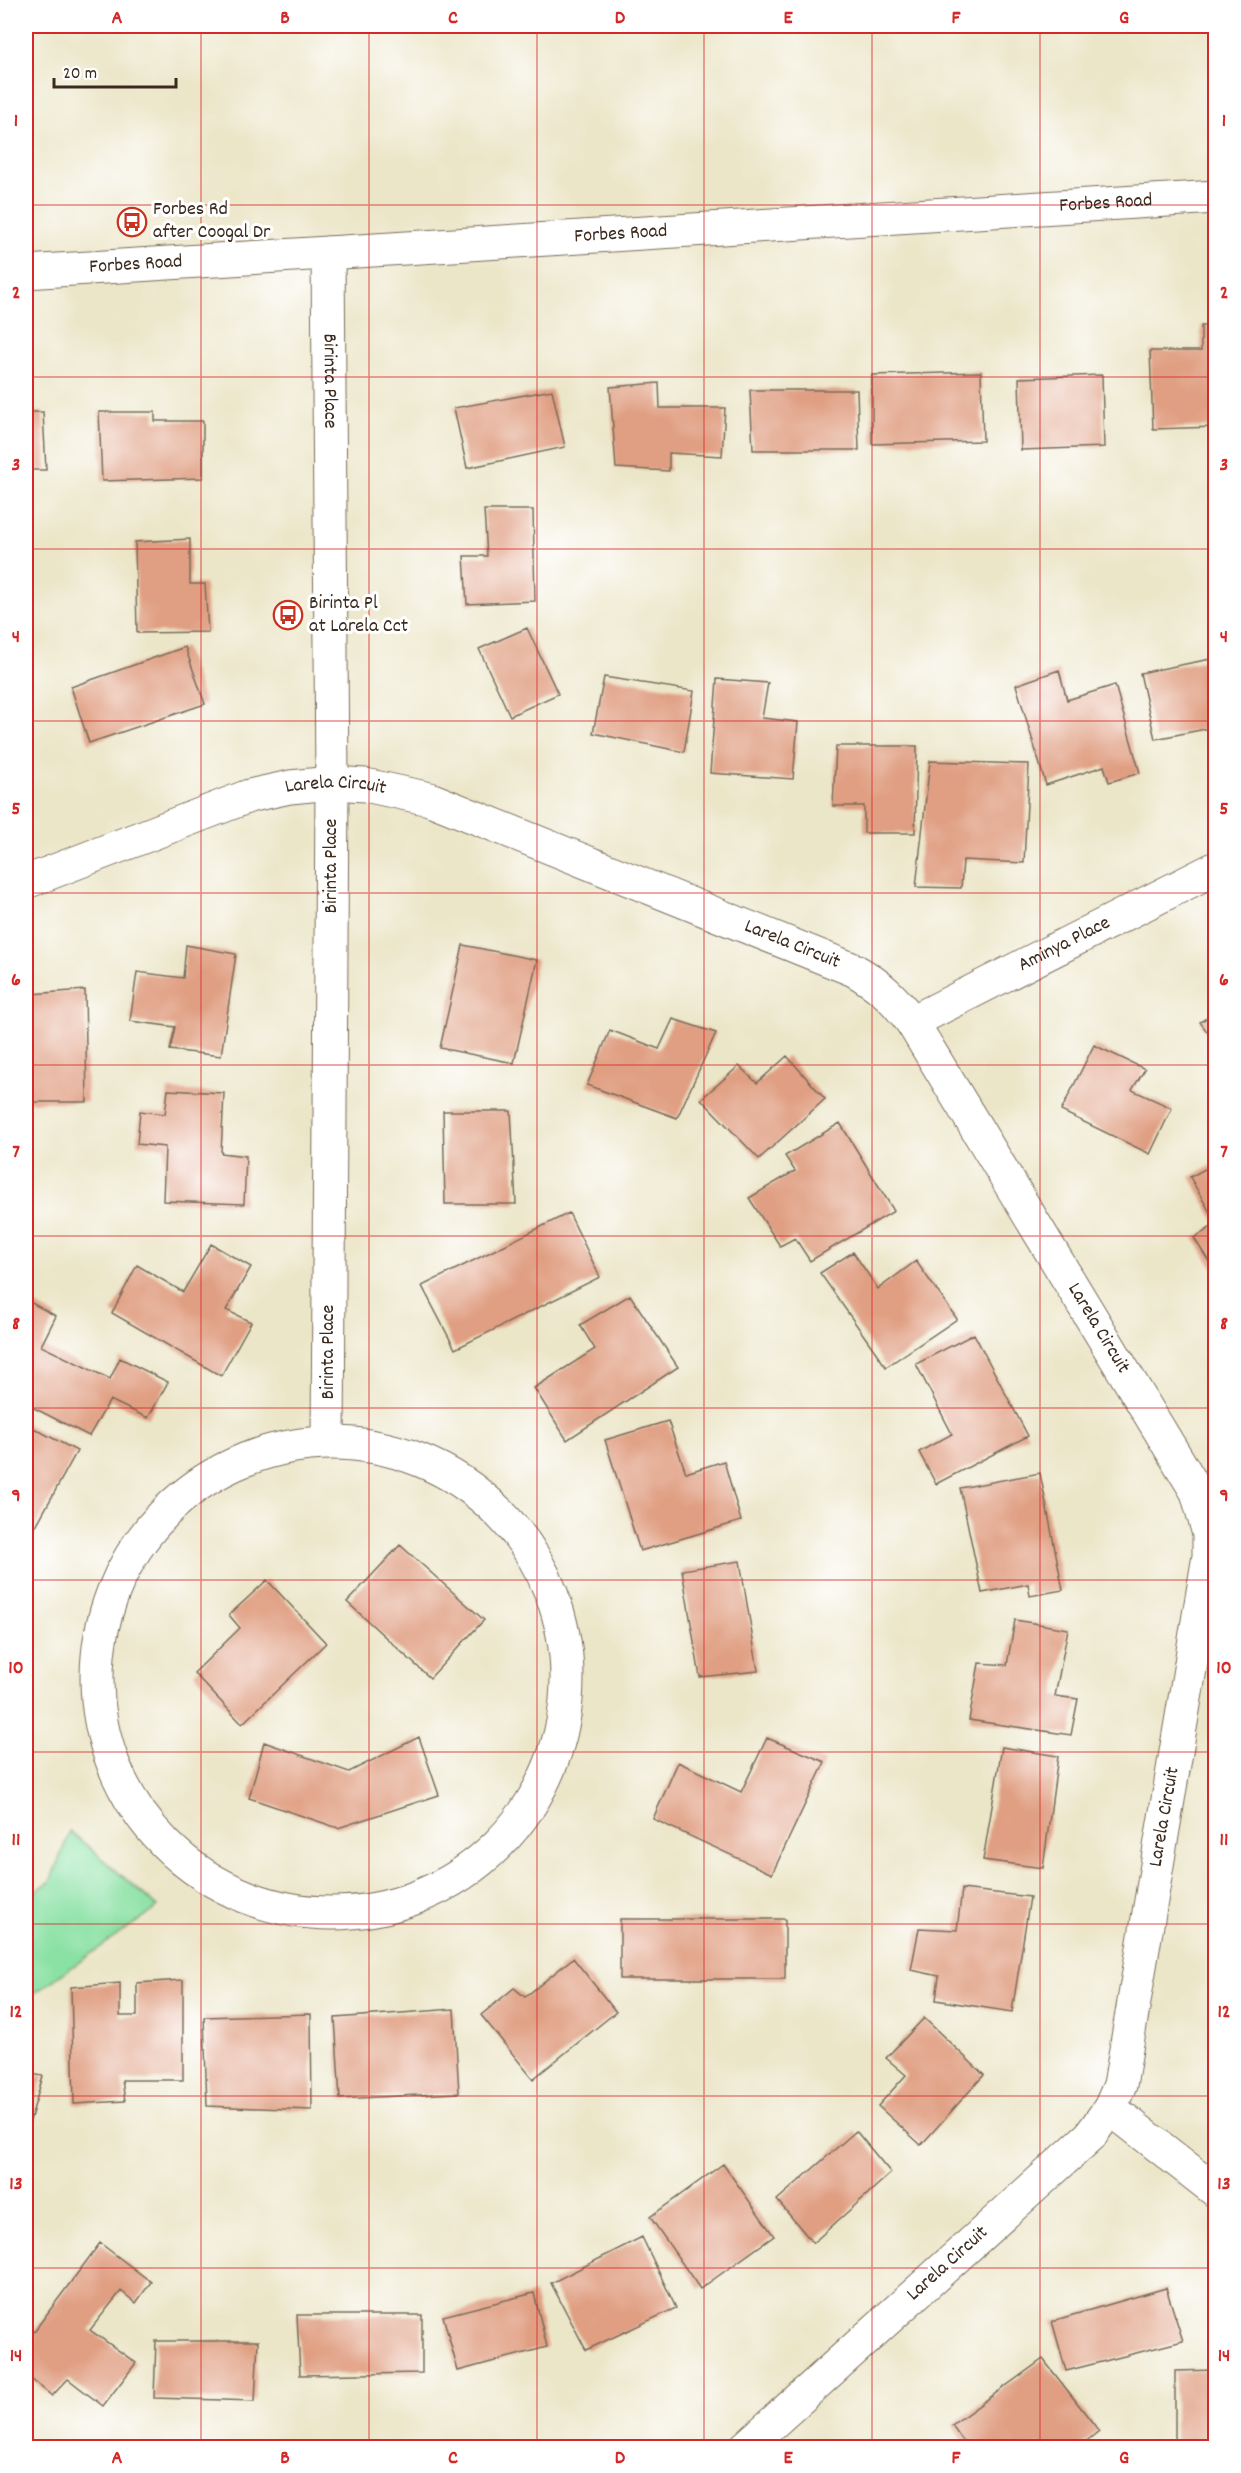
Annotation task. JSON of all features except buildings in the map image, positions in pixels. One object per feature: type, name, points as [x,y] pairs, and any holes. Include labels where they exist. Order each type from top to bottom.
[{"type":"street","name":"Forbes Road","points":[[26,272],[1215,197]]},
{"type":"street","name":"Birinta Place","points":[[328,253],[332,783],[328,1442]]},
{"type":"street","name":"Larela Circuit","points":[[26,882],[249,796],[290,787],[332,783],[365,785],[430,799],[854,970],[875,982],[892,996],[912,1022],[1206,1489],[1209,1556],[1120,2085],[1110,2108],[1090,2136],[745,2448]]},
{"type":"street","name":"Aminya Place","points":[[912,1022],[1215,868]]},
{"type":"street","points":[[328,1442],[372,1447],[413,1458],[443,1472],[465,1486],[503,1517],[538,1563],[555,1601],[564,1640],[569,1689],[562,1732],[542,1786],[527,1812],[502,1842],[456,1878],[414,1899],[361,1912],[333,1913],[257,1901],[232,1892],[183,1862],[138,1813],[120,1781],[105,1736],[96,1676],[98,1645],[105,1613],[116,1583],[143,1537],[159,1517],[196,1485],[222,1469],[263,1453],[328,1442]]},
{"type":"street","points":[[1110,2108],[1215,2191]]},
{"type":"green space","points":[[70,1831],[158,1907],[26,1999],[26,1897],[50,1882]]},
{"type":"place","name":"Forbes Rd after Coogal Dr","points":[[132,222]]},
{"type":"place","name":"Birinta Pl at Larela Cct","points":[[288,615]]}]
